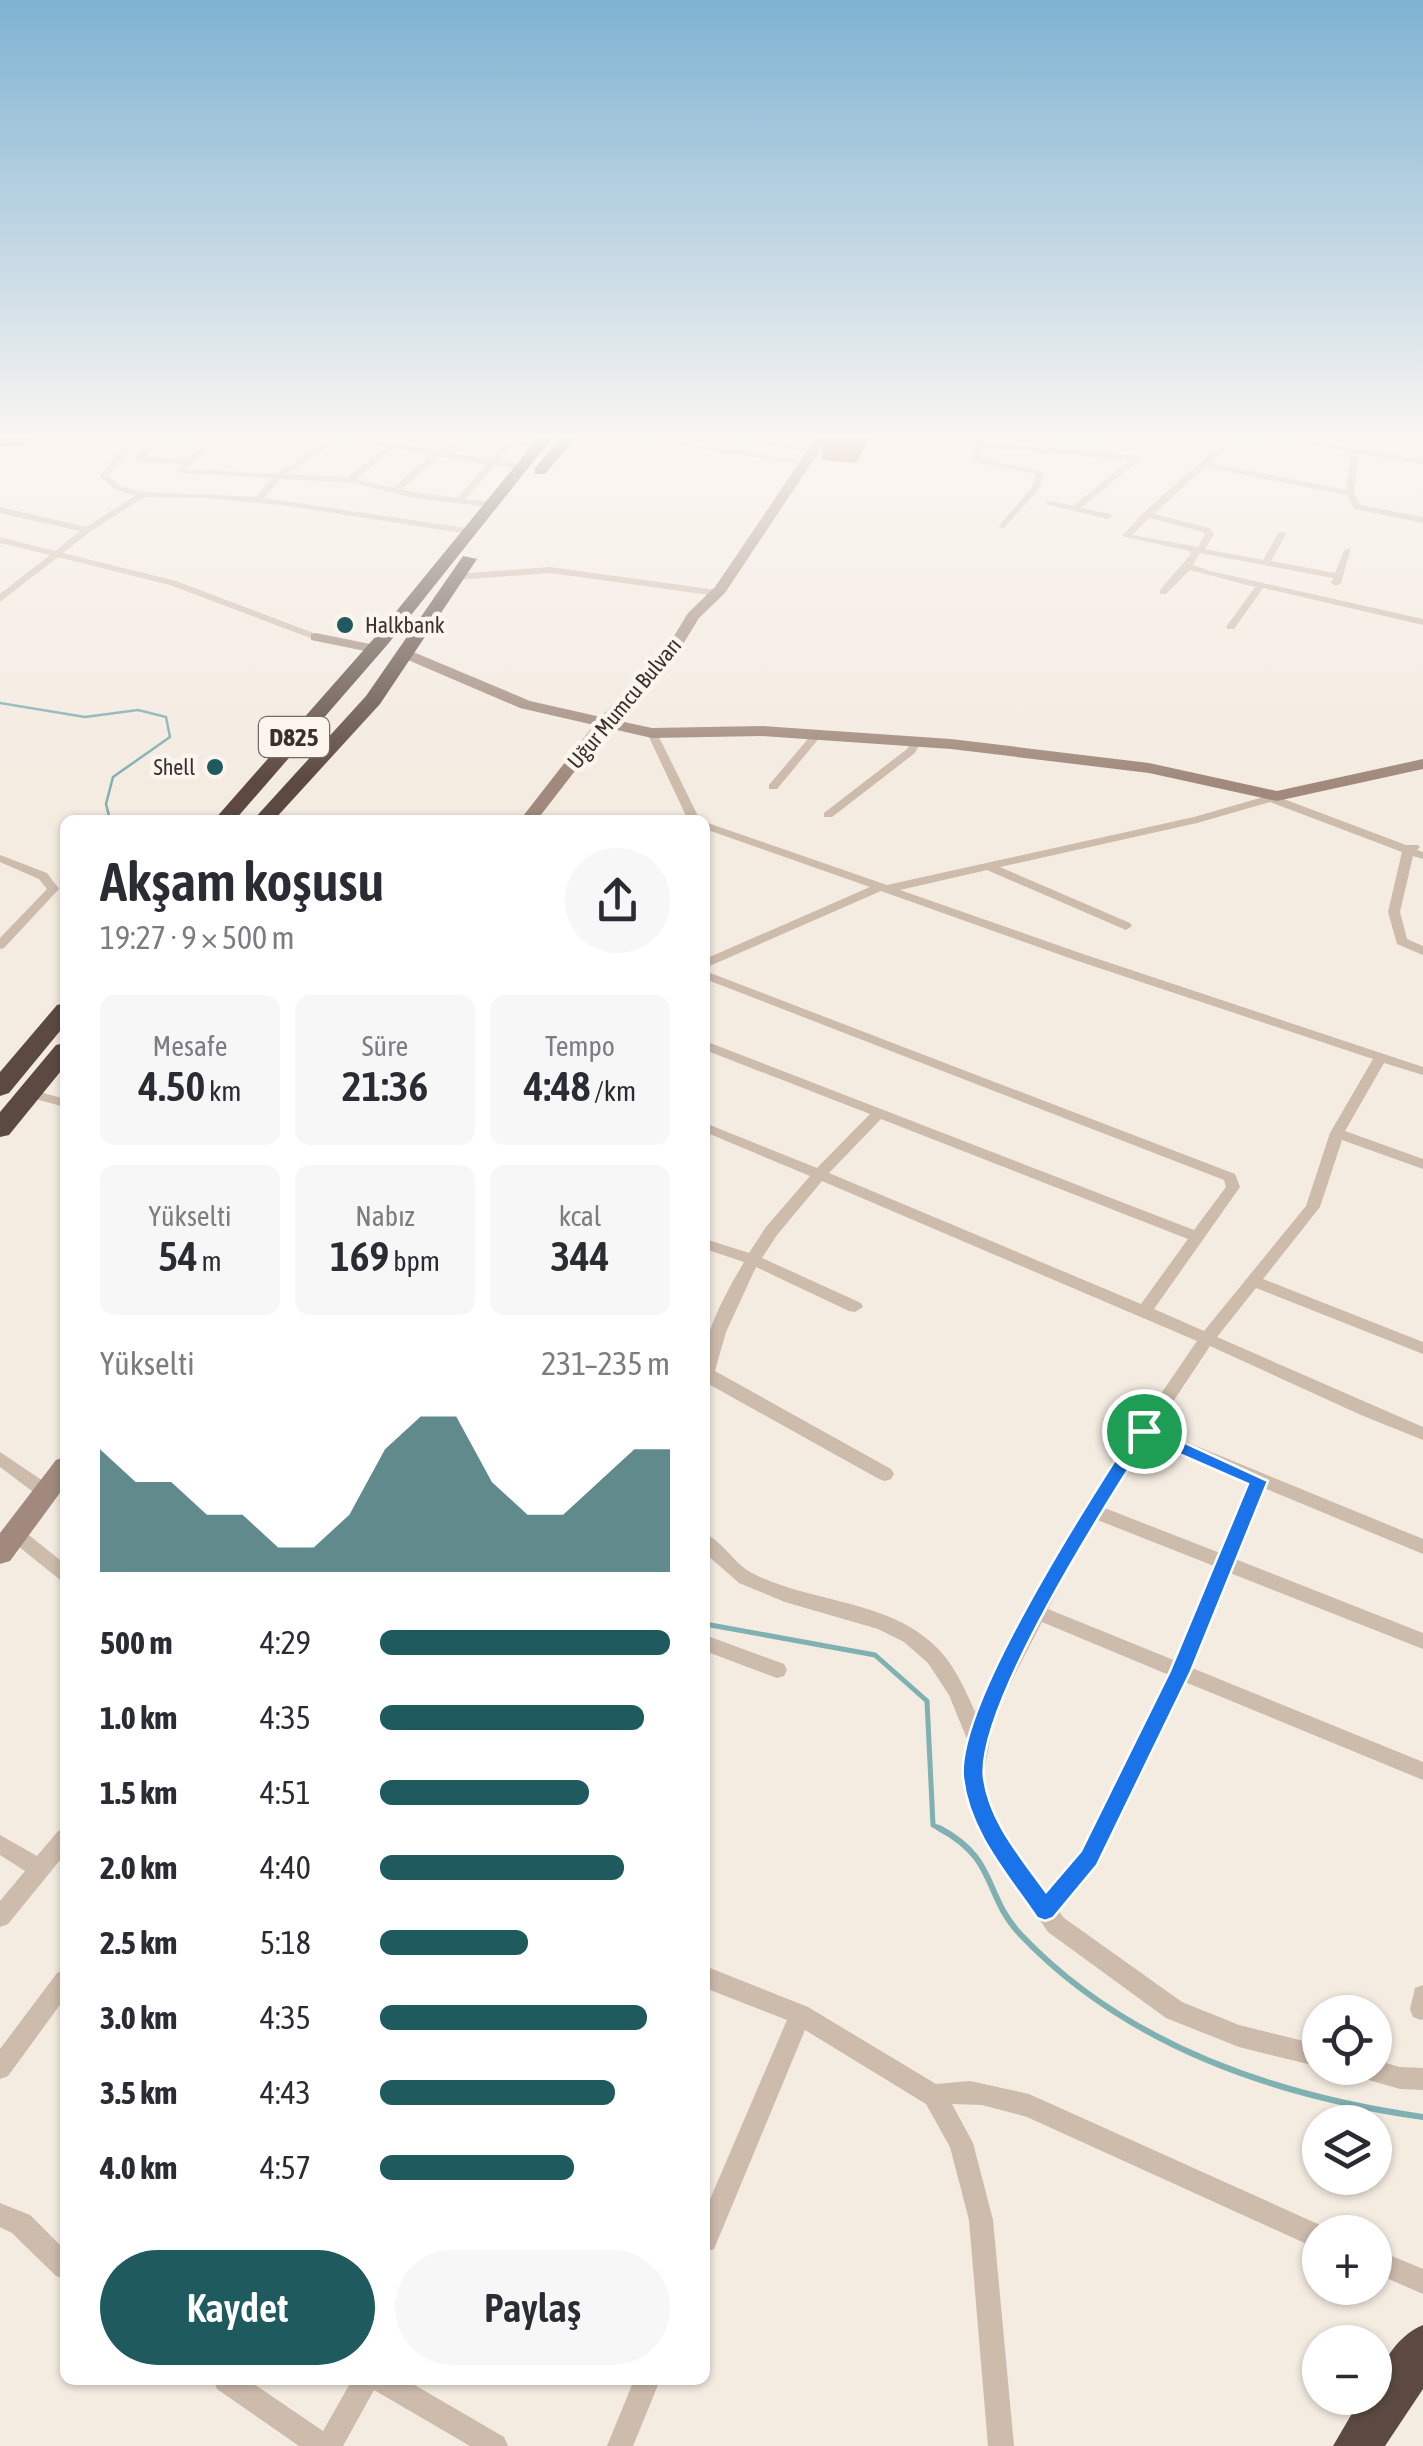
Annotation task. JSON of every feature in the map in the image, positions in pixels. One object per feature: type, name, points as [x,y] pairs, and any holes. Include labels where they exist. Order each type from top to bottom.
[{"type":"highway","name":"D825","points":[[228,815],[361,665],[451,552]]},
{"type":"highway","name":"D825","points":[[268,815],[358,718],[401,663],[474,552]]},
{"type":"highway","points":[[374,649],[401,663]]},
{"type":"highway","points":[[361,665],[401,663]]},
{"type":"highway","points":[[0,1088],[60,1016]]},
{"type":"highway","points":[[0,1129],[60,1056]]},
{"type":"highway","points":[[1357,2446],[1423,2348]]},
{"type":"street","points":[[52,552],[173,583],[316,636],[374,649]]},
{"type":"street","name":"Uğur Mumcu Bulvarı","points":[[532,815],[604,723],[672,651],[693,616],[717,593],[745,552]]},
{"type":"street","points":[[1163,592],[1196,552]]},
{"type":"street","points":[[1219,552],[1338,576]]},
{"type":"street","points":[[1267,561],[1272,552]]},
{"type":"street","points":[[1330,600],[1347,552]]},
{"type":"street","points":[[0,599],[60,554]]},
{"type":"street","points":[[1188,566],[1423,622]]},
{"type":"street","points":[[456,577],[550,570],[717,593]]},
{"type":"street","points":[[1231,628],[1261,585]]},
{"type":"street","points":[[316,636],[324,645],[352,655],[361,665]]},
{"type":"street","points":[[401,663],[525,705],[652,733],[762,730],[916,741],[1149,768],[1273,797],[1423,856]]},
{"type":"street","points":[[652,733],[692,815]]},
{"type":"street","points":[[773,787],[816,736]]},
{"type":"street","points":[[828,814],[911,751],[916,741]]},
{"type":"street","points":[[710,962],[884,888],[1197,820],[1273,797],[1423,764]]},
{"type":"street","points":[[710,826],[1423,1071]]},
{"type":"street","points":[[1408,848],[1423,845]]},
{"type":"street","points":[[1408,848],[1394,912],[1397,936],[1423,951]]},
{"type":"street","points":[[0,858],[44,876],[53,889],[0,946]]},
{"type":"street","points":[[989,866],[1126,926]]},
{"type":"street","points":[[710,977],[1220,1170],[1230,1178],[1233,1187],[1144,1311]]},
{"type":"street","points":[[710,1047],[1197,1237]]},
{"type":"street","points":[[1302,2052],[1239,2036],[1174,2010],[1056,1926],[988,1829],[974,1778],[977,1739],[985,1712],[1091,1510],[1207,1338],[1313,1208],[1337,1133],[1381,1057]]},
{"type":"street","points":[[29,1094],[60,1102]]},
{"type":"street","points":[[710,1357],[726,1304],[764,1237],[879,1113]]},
{"type":"street","points":[[710,1129],[1207,1338],[1339,1402],[1423,1434]]},
{"type":"street","points":[[1337,1133],[1423,1164]]},
{"type":"street","points":[[710,1246],[751,1259],[855,1307]]},
{"type":"street","points":[[1254,1281],[1423,1348]]},
{"type":"street","points":[[710,1377],[885,1474]]},
{"type":"street","points":[[1144,1431],[1423,1547]]},
{"type":"street","points":[[0,1458],[46,1492]]},
{"type":"street","points":[[60,1474],[7,1543],[60,1571]]},
{"type":"street","points":[[1045,1910],[1089,1858],[1181,1671],[1228,1564],[1258,1481]]},
{"type":"street","points":[[1091,1510],[1423,1641]]},
{"type":"street","points":[[710,1546],[740,1576],[783,1593],[885,1621],[920,1642],[960,1689],[977,1739]]},
{"type":"street","points":[[1036,1612],[1423,1770]]},
{"type":"street","points":[[710,1646],[777,1670]]},
{"type":"street","points":[[0,1844],[39,1869]]},
{"type":"street","points":[[0,1916],[60,1844]]},
{"type":"street","points":[[710,1979],[800,2016],[934,2096],[961,2142],[982,2220],[1000,2446]]},
{"type":"street","points":[[0,2068],[60,1987]]},
{"type":"street","points":[[710,2228],[800,2016]]},
{"type":"street","points":[[1392,2076],[1423,2079]]},
{"type":"street","points":[[934,2096],[953,2090],[1029,2106],[1302,2230]]},
{"type":"street","points":[[0,2215],[21,2224],[60,2262]]},
{"type":"street","points":[[1392,2268],[1423,2282]]},
{"type":"street","points":[[234,2385],[325,2446],[363,2385]]},
{"type":"street","points":[[391,2385],[496,2446]]},
{"type":"street","points":[[620,2446],[645,2385]]},
{"type":"waterway","points":[[0,703],[85,717],[138,710],[166,717],[170,737],[113,777],[106,804],[109,815]]},
{"type":"waterway","points":[[710,1625],[875,1655],[927,1701],[933,1825],[942,1830]]},
{"type":"waterway","points":[[942,1830],[958,1840],[981,1865],[1000,1905],[1020,1934],[1061,1973],[1155,2035],[1259,2079],[1368,2108],[1423,2117]]},
{"type":"place","name":"Halkbank","points":[[345,625]]},
{"type":"place","name":"Shell","points":[[215,767]]},
{"type":"route","points":[[1144,1431],[1258,1481],[1228,1564],[1181,1671],[1089,1858],[1045,1910],[988,1829],[974,1778],[977,1739],[985,1712],[1008,1665],[1091,1510],[1144,1431]]}]
